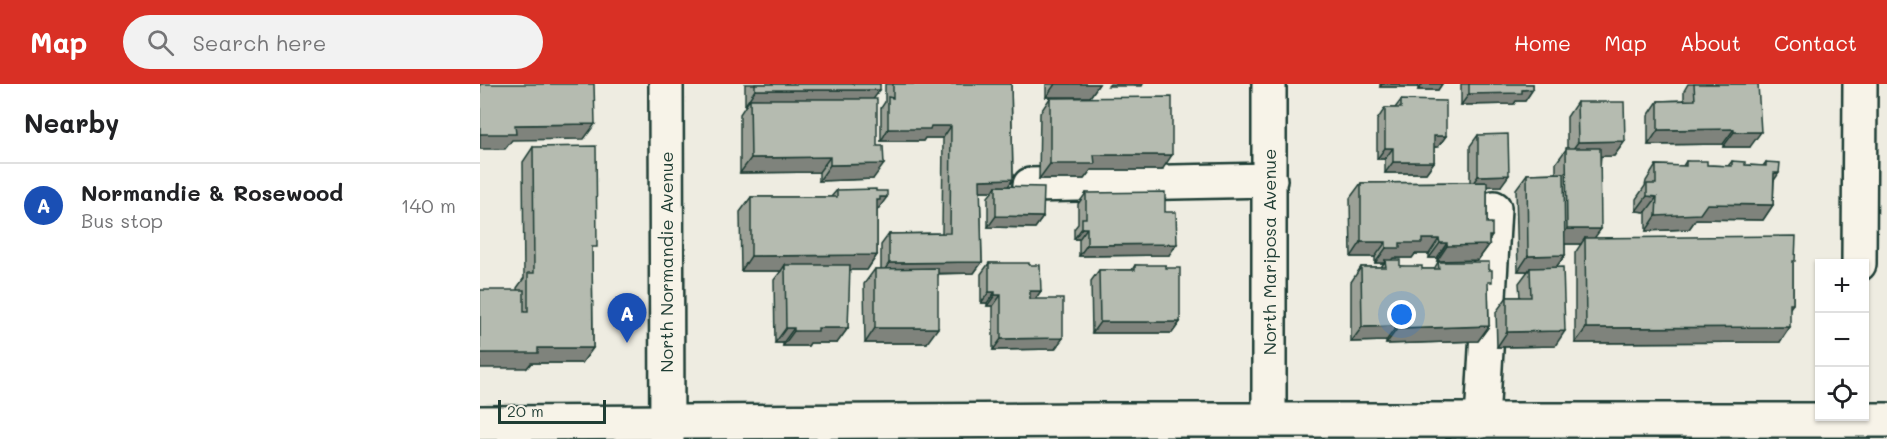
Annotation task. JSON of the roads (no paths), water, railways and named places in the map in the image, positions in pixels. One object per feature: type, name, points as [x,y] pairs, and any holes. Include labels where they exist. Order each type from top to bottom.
[{"type":"street","name":"North Normandie Avenue","points":[[666,84],[667,430]]},
{"type":"street","name":"North Mariposa Avenue","points":[[1269,84],[1269,420]]},
{"type":"street","points":[[1859,259],[1860,84]]},
{"type":"street","points":[[1030,185],[1270,180]]},
{"type":"street","points":[[1482,421],[1494,208]]},
{"type":"street","points":[[480,423],[667,430],[1210,430],[1269,420],[1408,430],[1482,421],[1786,429],[1851,421]]},
{"type":"place","name":"Normandie & Rosewood","points":[[627,343]]}]
